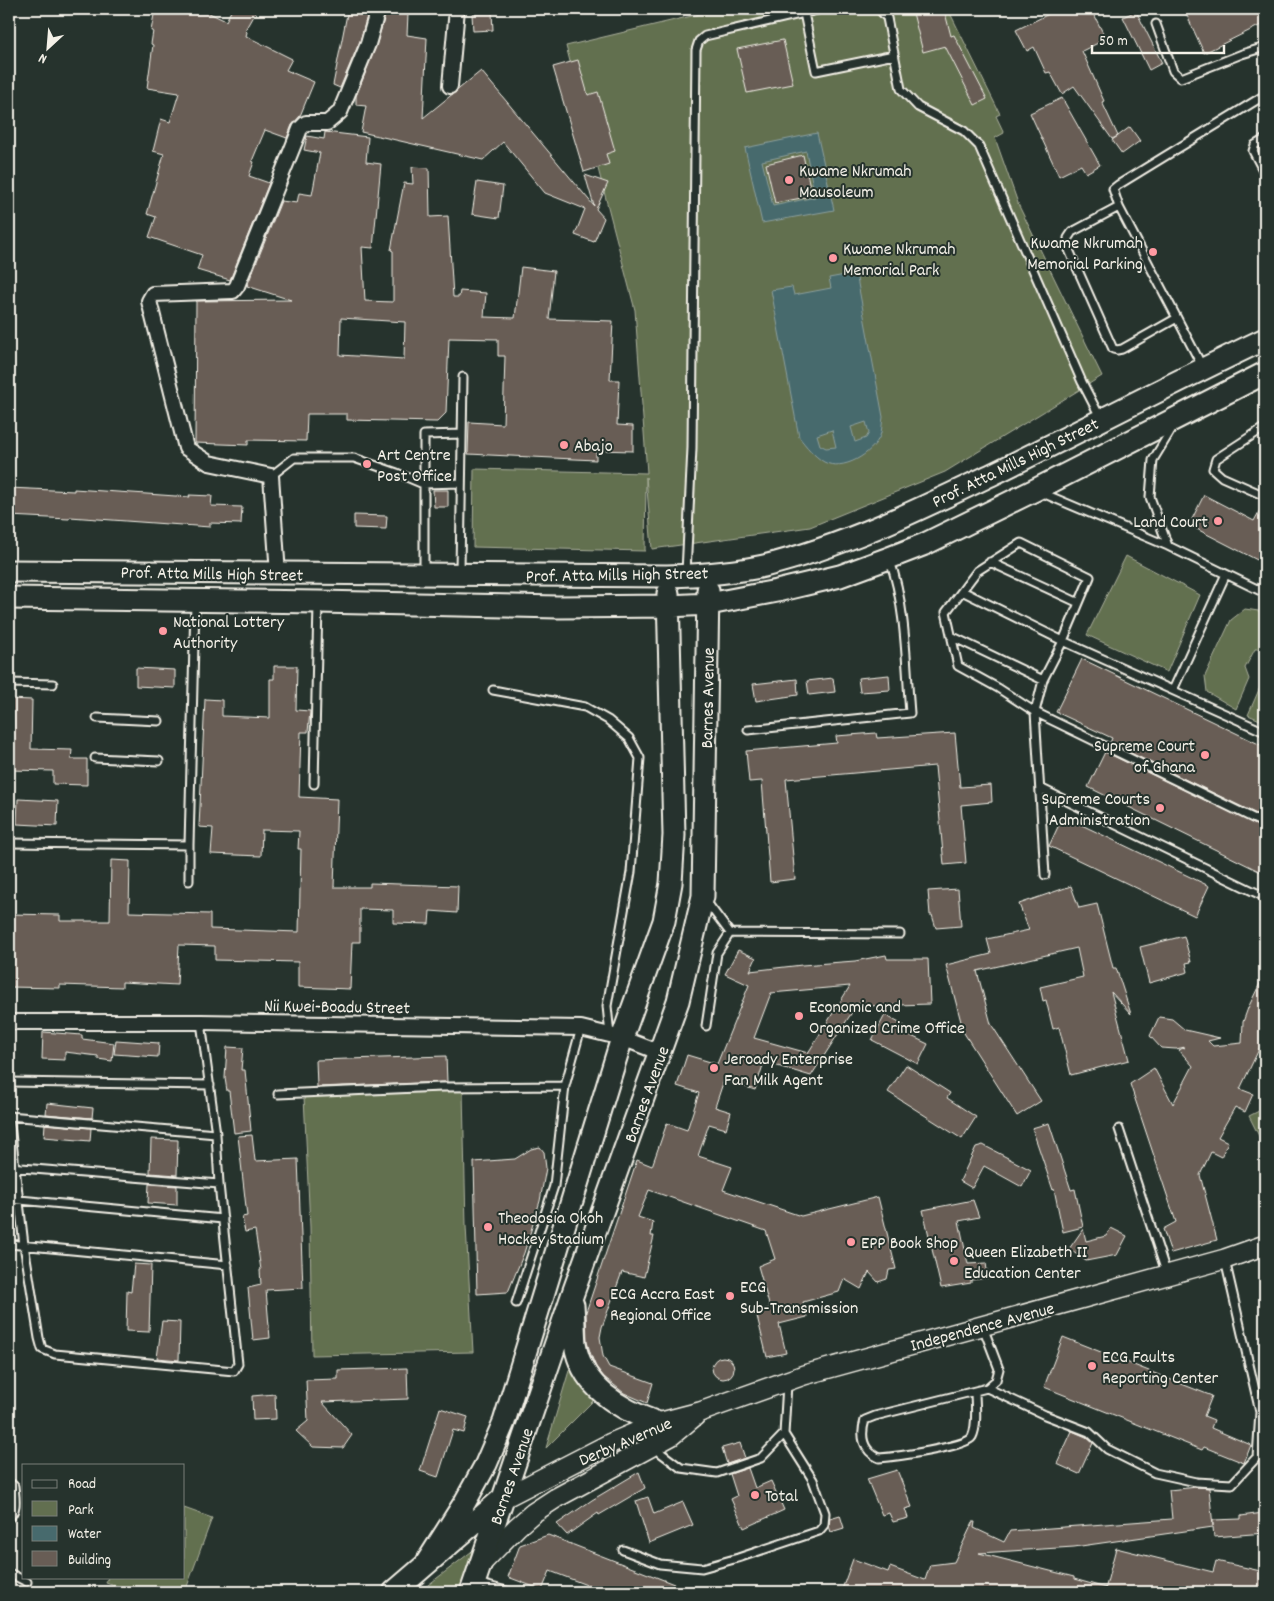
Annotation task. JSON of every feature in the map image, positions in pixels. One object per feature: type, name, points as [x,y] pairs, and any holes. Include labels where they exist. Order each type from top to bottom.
[{"type":"main road","name":"Prof. Atta Mills High Street","points":[[9,571],[676,576],[708,575],[762,566],[867,532],[929,505],[1265,339]]},
{"type":"main road","name":"Prof. Atta Mills High Street","points":[[9,598],[548,607],[709,604],[777,591],[840,576],[925,544],[1265,373]]},
{"type":"main road","name":"Barnes Avenue","points":[[474,1580],[504,1498],[573,1293],[661,1053],[678,1001],[703,896],[708,575]]},
{"type":"main road","name":"Barnes Avenue","points":[[427,1562],[465,1502],[486,1464],[504,1422],[616,1036],[664,921],[671,883],[674,835],[668,606],[676,576]]},
{"type":"main road","name":"Independence Avenue","points":[[700,1412],[787,1381],[1225,1259],[1265,1245]]},
{"type":"main road","points":[[573,1293],[575,1345],[580,1362],[589,1378],[601,1393],[615,1404],[658,1423]]},
{"type":"main road","name":"Derby Avernue","points":[[427,1562],[504,1498],[611,1443],[658,1423],[700,1412]]},
{"type":"main road","name":"Derby Avernue","points":[[474,1580],[517,1527],[533,1513],[556,1498],[672,1436],[700,1412]]},
{"type":"main road","points":[[394,1592],[427,1562]]},
{"type":"street","points":[[278,574],[271,476],[209,463],[186,448],[149,301],[153,294],[233,291],[237,286],[300,129],[306,123],[327,123],[340,112],[368,44],[378,9]]},
{"type":"street","points":[[450,86],[457,9]]},
{"type":"street","name":"Nii Kwei-Boadu Street","points":[[9,1022],[201,1022],[580,1028],[616,1036],[661,1053]]},
{"type":"lane","points":[[676,576],[692,438],[696,50],[699,41],[705,36],[822,9]]},
{"type":"lane","points":[[879,9],[887,18],[901,89],[910,101],[918,107],[964,132],[979,146],[1082,382],[1101,420]]},
{"type":"lane","points":[[804,13],[816,72],[894,55]]},
{"type":"lane","points":[[1156,24],[1173,71],[1180,78],[1265,47]]},
{"type":"lane","points":[[1204,368],[1119,207],[1113,189],[1118,184],[1265,95]]},
{"type":"lane","points":[[1265,139],[1255,145],[1253,150],[1265,174]]},
{"type":"lane","points":[[1119,207],[1072,232],[1068,238],[1069,250],[1113,349],[1122,349],[1178,318]]},
{"type":"lane","points":[[460,575],[463,377]]},
{"type":"lane","points":[[1168,546],[1150,497],[1153,460],[1180,416]]},
{"type":"lane","points":[[1265,427],[1216,459],[1213,469],[1222,477],[1265,496]]},
{"type":"lane","points":[[424,575],[424,435],[462,434]]},
{"type":"lane","points":[[271,476],[294,458],[354,458],[423,484],[461,483]]},
{"type":"lane","points":[[1035,490],[1168,546],[1265,593]]},
{"type":"lane","points":[[1046,876],[1035,712],[1043,680],[1063,641],[1090,576],[1021,544],[977,571],[946,612],[958,666],[998,688],[1035,712],[1265,824]]},
{"type":"lane","points":[[748,730],[910,713],[897,579],[889,558]]},
{"type":"lane","points":[[990,562],[1079,604]]},
{"type":"lane","points":[[1173,690],[1226,574]]},
{"type":"lane","points":[[962,591],[1063,641],[1265,732]]},
{"type":"lane","points":[[189,882],[195,600]]},
{"type":"lane","points":[[314,784],[318,602]]},
{"type":"lane","points":[[951,636],[1043,680]]},
{"type":"lane","points":[[9,683],[53,684]]},
{"type":"lane","points":[[492,690],[585,707],[608,720],[629,738],[640,758],[631,872],[607,1006],[616,1036]]},
{"type":"lane","points":[[97,718],[159,721]]},
{"type":"lane","points":[[95,758],[158,761]]},
{"type":"lane","points":[[1040,788],[1265,897]]},
{"type":"lane","points":[[9,842],[190,844]]},
{"type":"lane","points":[[703,896],[730,933]]},
{"type":"lane","points":[[730,933],[900,934]]},
{"type":"lane","points":[[706,1026],[716,953],[730,933]]},
{"type":"lane","points":[[201,1022],[216,1134],[219,1184],[238,1364],[234,1371],[55,1354],[42,1349],[11,1167],[9,1116],[216,1134]]},
{"type":"lane","points":[[516,1303],[554,1186],[565,1086],[580,1028]]},
{"type":"lane","points":[[9,1082],[210,1086]]},
{"type":"lane","points":[[278,1094],[440,1087],[565,1086]]},
{"type":"lane","points":[[1119,1128],[1167,1275]]},
{"type":"lane","points":[[11,1167],[219,1184]]},
{"type":"lane","points":[[9,1198],[223,1219]]},
{"type":"lane","points":[[9,1244],[228,1265]]},
{"type":"lane","points":[[987,1388],[1089,1432],[1107,1449],[1155,1473],[1196,1482],[1232,1484],[1257,1457],[1260,1412],[1225,1259]]},
{"type":"lane","points":[[975,1391],[974,1425],[969,1441],[879,1458],[871,1455],[865,1445],[863,1426],[865,1420],[975,1391],[987,1388],[996,1380],[999,1369],[983,1326]]},
{"type":"lane","points":[[623,1550],[660,1564],[702,1568],[820,1531],[824,1525],[825,1513],[812,1480],[784,1434],[787,1381]]},
{"type":"lane","points":[[652,1446],[681,1468],[718,1473],[761,1458],[784,1434]]},
{"type":"lane","points":[[9,1482],[14,1486],[16,1502],[13,1513],[9,1518]]},
{"type":"lane","points":[[9,1573],[27,1582]]},
{"type":"lane","points":[[474,1580],[510,1592]]},
{"type":"green space","name":"Kwame Nkrumah Memorial Park","points":[[721,9],[948,9],[1000,114],[996,116],[1004,133],[995,138],[1019,206],[1102,376],[945,472],[810,527],[652,549],[646,477],[645,551],[473,547],[474,469],[647,473],[635,310],[566,46]]},
{"type":"green space","points":[[1126,556],[1200,595],[1167,672],[1087,635]]},
{"type":"green space","points":[[1245,609],[1265,612],[1265,645],[1263,649],[1255,649],[1245,668],[1249,679],[1236,709],[1207,692],[1205,676],[1231,620]]},
{"type":"green space","points":[[1261,685],[1265,686],[1265,722],[1248,715]]},
{"type":"green space","name":"Theodosia Okoh Hockey Stadium","points":[[463,1091],[466,1226],[473,1352],[312,1355],[310,1227],[304,1096]]},
{"type":"green space","points":[[1265,1108],[1265,1148],[1249,1116]]},
{"type":"green space","points":[[571,1364],[593,1401],[546,1448]]},
{"type":"green space","points":[[185,1508],[212,1518],[185,1592],[132,1592],[106,1583],[108,1578],[185,1578]]},
{"type":"green space","points":[[480,1545],[465,1592],[419,1592]]},
{"type":"water","points":[[817,133],[834,210],[762,223],[745,148]],"holes":[[[806,151],[815,197],[773,206],[762,161]]]},
{"type":"water","points":[[856,273],[883,417],[880,436],[871,449],[864,455],[840,465],[820,460],[799,437],[771,290],[792,287],[794,295],[831,288],[829,278]],"holes":[[[866,422],[869,433],[866,438],[855,442],[851,427]],[[832,430],[836,447],[826,448],[820,445],[817,435]]]},
{"type":"building","points":[[155,9],[201,9],[226,21],[232,9],[257,9],[245,30],[247,32],[246,36],[292,59],[286,70],[314,82],[300,116],[292,125],[287,138],[265,130],[252,161],[254,162],[249,176],[269,183],[230,280],[197,270],[202,255],[149,237],[156,217],[147,214],[164,154],[153,151],[161,119],[170,122],[179,93],[147,88],[153,45],[151,44],[153,31],[151,31]]},
{"type":"building","points":[[348,9],[369,9],[360,41],[340,88],[333,85]]},
{"type":"building","points":[[387,9],[406,9],[406,14],[408,14],[407,35],[427,38],[423,118],[481,71],[594,206],[585,175],[608,183],[596,209],[604,218],[594,242],[575,235],[585,209],[545,193],[503,142],[483,160],[361,132],[366,106],[356,105],[356,96],[376,46]]},
{"type":"building","points":[[912,9],[944,9],[951,36],[954,35],[987,99],[975,105],[945,46],[923,52]]},
{"type":"building","points":[[1059,9],[1091,9],[1106,39],[1082,51],[1118,136],[1112,139],[1074,86],[1062,94],[1050,72],[1046,73],[1034,47],[1027,51],[1016,30]]},
{"type":"building","points":[[1184,9],[1265,9],[1265,23],[1204,53]]},
{"type":"building","points":[[1136,11],[1162,63],[1149,70],[1123,17]]},
{"type":"building","points":[[492,13],[493,30],[473,31],[472,14]]},
{"type":"building","points":[[783,40],[793,84],[747,93],[737,49]]},
{"type":"building","points":[[578,60],[588,95],[598,92],[615,151],[606,154],[609,164],[584,172],[553,67]]},
{"type":"building","points":[[1062,98],[1100,165],[1086,173],[1081,165],[1059,176],[1030,113]]},
{"type":"building","points":[[1130,127],[1140,141],[1122,154],[1112,140]]},
{"type":"building","points":[[325,132],[368,137],[366,162],[381,164],[373,248],[362,247],[365,301],[393,302],[393,251],[391,250],[404,183],[413,184],[412,167],[429,168],[430,217],[448,216],[453,297],[459,297],[460,291],[486,293],[484,317],[515,318],[521,267],[554,271],[549,319],[613,321],[610,380],[619,380],[617,425],[633,426],[633,451],[596,450],[596,460],[468,454],[469,422],[503,424],[505,356],[498,356],[498,339],[449,338],[446,413],[437,422],[347,420],[347,414],[307,414],[306,441],[248,440],[248,445],[195,443],[196,301],[291,300],[247,286],[281,201],[297,203],[299,193],[312,195],[320,153],[304,150],[307,136],[324,139]],"holes":[[[341,318],[405,322],[404,359],[340,355]]]},
{"type":"building","name":"Kwame Nkrumah Mausoleum","points":[[803,155],[812,196],[775,203],[766,164]]},
{"type":"building","points":[[477,182],[503,186],[499,218],[472,214]]},
{"type":"building","points":[[9,488],[74,491],[74,489],[190,497],[189,495],[212,496],[211,506],[242,507],[241,524],[210,523],[210,527],[70,517],[69,519],[9,516]]},
{"type":"building","points":[[433,490],[448,490],[448,507],[434,507]]},
{"type":"building","points":[[1204,495],[1254,521],[1265,501],[1265,564],[1189,525]]},
{"type":"building","points":[[354,515],[387,516],[386,529],[354,528]]},
{"type":"building","points":[[1082,659],[1265,747],[1265,818],[1110,743],[1112,738],[1056,712]]},
{"type":"building","points":[[274,666],[297,666],[296,710],[310,711],[308,732],[301,732],[299,797],[337,799],[334,887],[370,887],[370,883],[458,886],[457,913],[430,911],[429,924],[393,923],[393,910],[360,909],[360,942],[352,942],[350,989],[298,987],[298,962],[215,960],[215,946],[179,945],[177,985],[122,982],[122,987],[60,985],[60,988],[9,987],[9,914],[60,915],[60,921],[110,921],[111,860],[130,861],[129,912],[210,914],[210,929],[299,932],[301,849],[298,849],[299,831],[262,830],[261,856],[211,854],[213,828],[199,827],[205,699],[222,700],[222,716],[270,718],[270,679],[274,679]]},
{"type":"building","points":[[136,668],[175,670],[175,688],[136,686]]},
{"type":"building","points":[[889,675],[890,690],[860,692],[858,678]]},
{"type":"building","points":[[833,678],[835,692],[809,695],[807,681]]},
{"type":"building","points":[[797,679],[798,695],[756,701],[753,684]]},
{"type":"building","points":[[9,699],[32,700],[31,749],[72,750],[71,759],[87,759],[87,785],[53,784],[53,771],[9,770]]},
{"type":"building","points":[[876,733],[877,738],[955,733],[960,787],[991,785],[992,802],[961,805],[966,863],[944,865],[935,766],[786,779],[795,879],[770,882],[762,781],[749,782],[746,751],[837,743],[836,736]]},
{"type":"building","points":[[1105,752],[1265,829],[1265,874],[1088,787]]},
{"type":"building","points":[[18,799],[58,801],[57,826],[17,824]]},
{"type":"building","points":[[1063,816],[1209,886],[1195,916],[1049,846]]},
{"type":"building","points":[[1071,886],[1079,908],[1097,904],[1113,968],[1116,968],[1131,1014],[1111,992],[1129,1060],[1071,1075],[1059,1027],[1053,1029],[1046,1000],[1043,1001],[1040,987],[1083,977],[1077,948],[977,971],[991,1024],[1041,1101],[1017,1116],[964,1033],[946,965],[991,954],[987,939],[1029,930],[1019,904]]},
{"type":"building","points":[[958,889],[961,926],[936,928],[932,915],[930,915],[928,891]]},
{"type":"building","points":[[1184,936],[1191,962],[1186,963],[1188,972],[1149,983],[1140,947]]},
{"type":"building","points":[[738,950],[756,958],[750,971],[855,961],[886,955],[887,959],[928,959],[930,1004],[866,1006],[858,1003],[811,1076],[764,1062],[755,1090],[724,1080],[715,1107],[731,1112],[726,1129],[709,1124],[698,1156],[732,1167],[723,1190],[801,1216],[878,1197],[896,1269],[889,1270],[887,1279],[878,1282],[869,1272],[861,1289],[844,1279],[839,1292],[803,1302],[807,1317],[779,1324],[786,1353],[767,1357],[756,1312],[770,1308],[758,1266],[775,1259],[766,1231],[649,1190],[638,1217],[653,1222],[651,1236],[654,1236],[644,1277],[622,1272],[600,1337],[603,1356],[609,1367],[653,1383],[647,1403],[624,1393],[604,1377],[596,1367],[587,1342],[586,1312],[637,1160],[652,1166],[667,1123],[687,1130],[699,1093],[677,1086],[687,1055],[717,1064],[749,985],[725,974]],"holes":[[[850,986],[808,1053],[754,1038],[771,993]]]},
{"type":"building","points":[[1265,973],[1265,1047],[1261,1045],[1240,1089],[1253,1094],[1245,1112],[1235,1107],[1218,1137],[1228,1142],[1221,1157],[1211,1152],[1200,1175],[1217,1240],[1171,1253],[1163,1229],[1176,1222],[1130,1084],[1154,1068],[1173,1104],[1193,1066],[1179,1050],[1185,1047],[1176,1049],[1161,1048],[1150,1036],[1159,1017],[1172,1019],[1185,1030],[1220,1038],[1208,1041],[1213,1046],[1242,1043],[1243,1022]]},
{"type":"building","points":[[885,1015],[908,1028],[905,1033],[928,1044],[918,1064],[872,1040]]},
{"type":"building","points":[[43,1032],[82,1035],[82,1039],[114,1043],[112,1061],[98,1059],[98,1056],[65,1052],[65,1060],[42,1059]]},
{"type":"building","points":[[116,1040],[159,1043],[158,1057],[114,1054]]},
{"type":"building","points":[[227,1047],[243,1048],[241,1070],[245,1070],[251,1131],[234,1133],[229,1091],[227,1091],[225,1078]]},
{"type":"building","points":[[446,1056],[447,1082],[317,1087],[316,1060]]},
{"type":"building","points":[[906,1065],[950,1093],[947,1098],[976,1117],[962,1139],[888,1092]]},
{"type":"building","points":[[47,1103],[93,1108],[92,1118],[46,1114]]},
{"type":"building","points":[[1049,1123],[1071,1190],[1075,1189],[1083,1227],[1063,1232],[1054,1189],[1032,1128]]},
{"type":"building","points":[[45,1124],[91,1128],[90,1141],[44,1137]]},
{"type":"building","points":[[252,1135],[255,1161],[298,1159],[303,1288],[266,1290],[270,1338],[253,1340],[248,1288],[261,1285],[261,1270],[255,1230],[245,1232],[242,1217],[247,1216],[238,1136]]},
{"type":"building","points":[[151,1139],[178,1140],[177,1175],[150,1173]]},
{"type":"building","points":[[983,1145],[1031,1170],[1022,1187],[984,1166],[972,1188],[960,1181],[976,1147]]},
{"type":"building","points":[[540,1147],[544,1152],[546,1168],[540,1201],[524,1253],[508,1292],[477,1294],[474,1162],[515,1159],[531,1149]]},
{"type":"building","points":[[149,1184],[177,1186],[177,1205],[148,1203]]},
{"type":"building","points":[[973,1200],[979,1217],[959,1221],[968,1264],[986,1263],[988,1278],[971,1280],[971,1283],[941,1288],[923,1210]]},
{"type":"building","points":[[1111,1228],[1127,1236],[1117,1255],[1086,1261],[1069,1249],[1083,1229],[1086,1241],[1106,1236]]},
{"type":"building","points":[[134,1264],[151,1265],[149,1332],[126,1331],[127,1291],[131,1292]]},
{"type":"building","points":[[162,1321],[180,1322],[179,1360],[157,1358]]},
{"type":"building","points":[[1063,1337],[1212,1396],[1204,1416],[1214,1420],[1211,1428],[1251,1445],[1244,1463],[1204,1447],[1202,1450],[1044,1387]]},
{"type":"building","points":[[723,1357],[733,1364],[734,1368],[727,1378],[723,1379],[713,1372],[712,1368],[719,1358]]},
{"type":"building","points":[[407,1368],[408,1399],[322,1402],[352,1435],[343,1448],[313,1447],[296,1431],[308,1421],[306,1380],[338,1379],[338,1370]]},
{"type":"building","points":[[275,1394],[276,1419],[253,1420],[252,1396]]},
{"type":"building","points":[[440,1408],[468,1417],[464,1433],[453,1430],[438,1477],[420,1471]]},
{"type":"building","points":[[1072,1431],[1086,1437],[1093,1443],[1079,1474],[1057,1464]]},
{"type":"building","points":[[740,1443],[745,1458],[727,1464],[722,1448]]},
{"type":"building","points":[[748,1468],[755,1488],[771,1481],[784,1510],[744,1528],[731,1499],[737,1496],[730,1474]]},
{"type":"building","points":[[897,1470],[912,1507],[905,1509],[908,1518],[893,1522],[889,1513],[882,1515],[867,1479]]},
{"type":"building","points":[[639,1472],[645,1488],[599,1515],[598,1513],[567,1535],[557,1524],[592,1500]]},
{"type":"building","points":[[1197,1487],[1209,1488],[1213,1526],[1213,1520],[1241,1519],[1241,1516],[1263,1513],[1265,1533],[1214,1537],[1213,1527],[1074,1547],[979,1553],[1074,1577],[1074,1579],[1106,1588],[1116,1548],[1213,1572],[1216,1561],[1265,1572],[1264,1592],[841,1592],[853,1559],[888,1572],[890,1567],[925,1580],[930,1565],[954,1562],[973,1522],[975,1522],[974,1528],[1004,1542],[1010,1531],[1172,1519],[1169,1490]]},
{"type":"building","points":[[648,1497],[654,1514],[683,1502],[693,1525],[649,1543],[636,1501]]},
{"type":"building","points":[[840,1515],[844,1528],[831,1532],[829,1526],[830,1518]]},
{"type":"building","points":[[548,1535],[692,1592],[605,1592],[550,1571],[542,1590],[508,1577],[520,1545]]},
{"type":"place","name":"Kwame Nkrumah Mausoleum","points":[[789,180]]},
{"type":"place","name":"Kwame Nkrumah Memorial Parking","points":[[1153,252]]},
{"type":"place","name":"Kwame Nkrumah Memorial Park","points":[[833,258]]},
{"type":"place","name":"Abajo","points":[[564,445]]},
{"type":"place","name":"Art Centre Post Office","points":[[367,464]]},
{"type":"place","name":"Land Court","points":[[1218,521]]},
{"type":"place","name":"National Lottery Authority","points":[[163,631]]},
{"type":"place","name":"Supreme Court of Ghana","points":[[1205,755]]},
{"type":"place","name":"Supreme Courts Administration","points":[[1160,808]]},
{"type":"place","name":"Economic and Organized Crime Office","points":[[799,1016]]},
{"type":"place","name":"Jeroady Enterprise Fan Milk Agent","points":[[714,1068]]},
{"type":"place","name":"Theodosia Okoh Hockey Stadium","points":[[488,1227]]},
{"type":"place","name":"EPP Book Shop","points":[[851,1242]]},
{"type":"place","name":"Queen Elizabeth II Education Center","points":[[954,1261]]},
{"type":"place","name":"ECG Sub-Transmission","points":[[730,1296]]},
{"type":"place","name":"ECG Accra East Regional Office","points":[[600,1303]]},
{"type":"place","name":"ECG Faults Reporting Center","points":[[1092,1366]]},
{"type":"place","name":"Total","points":[[755,1495]]}]
